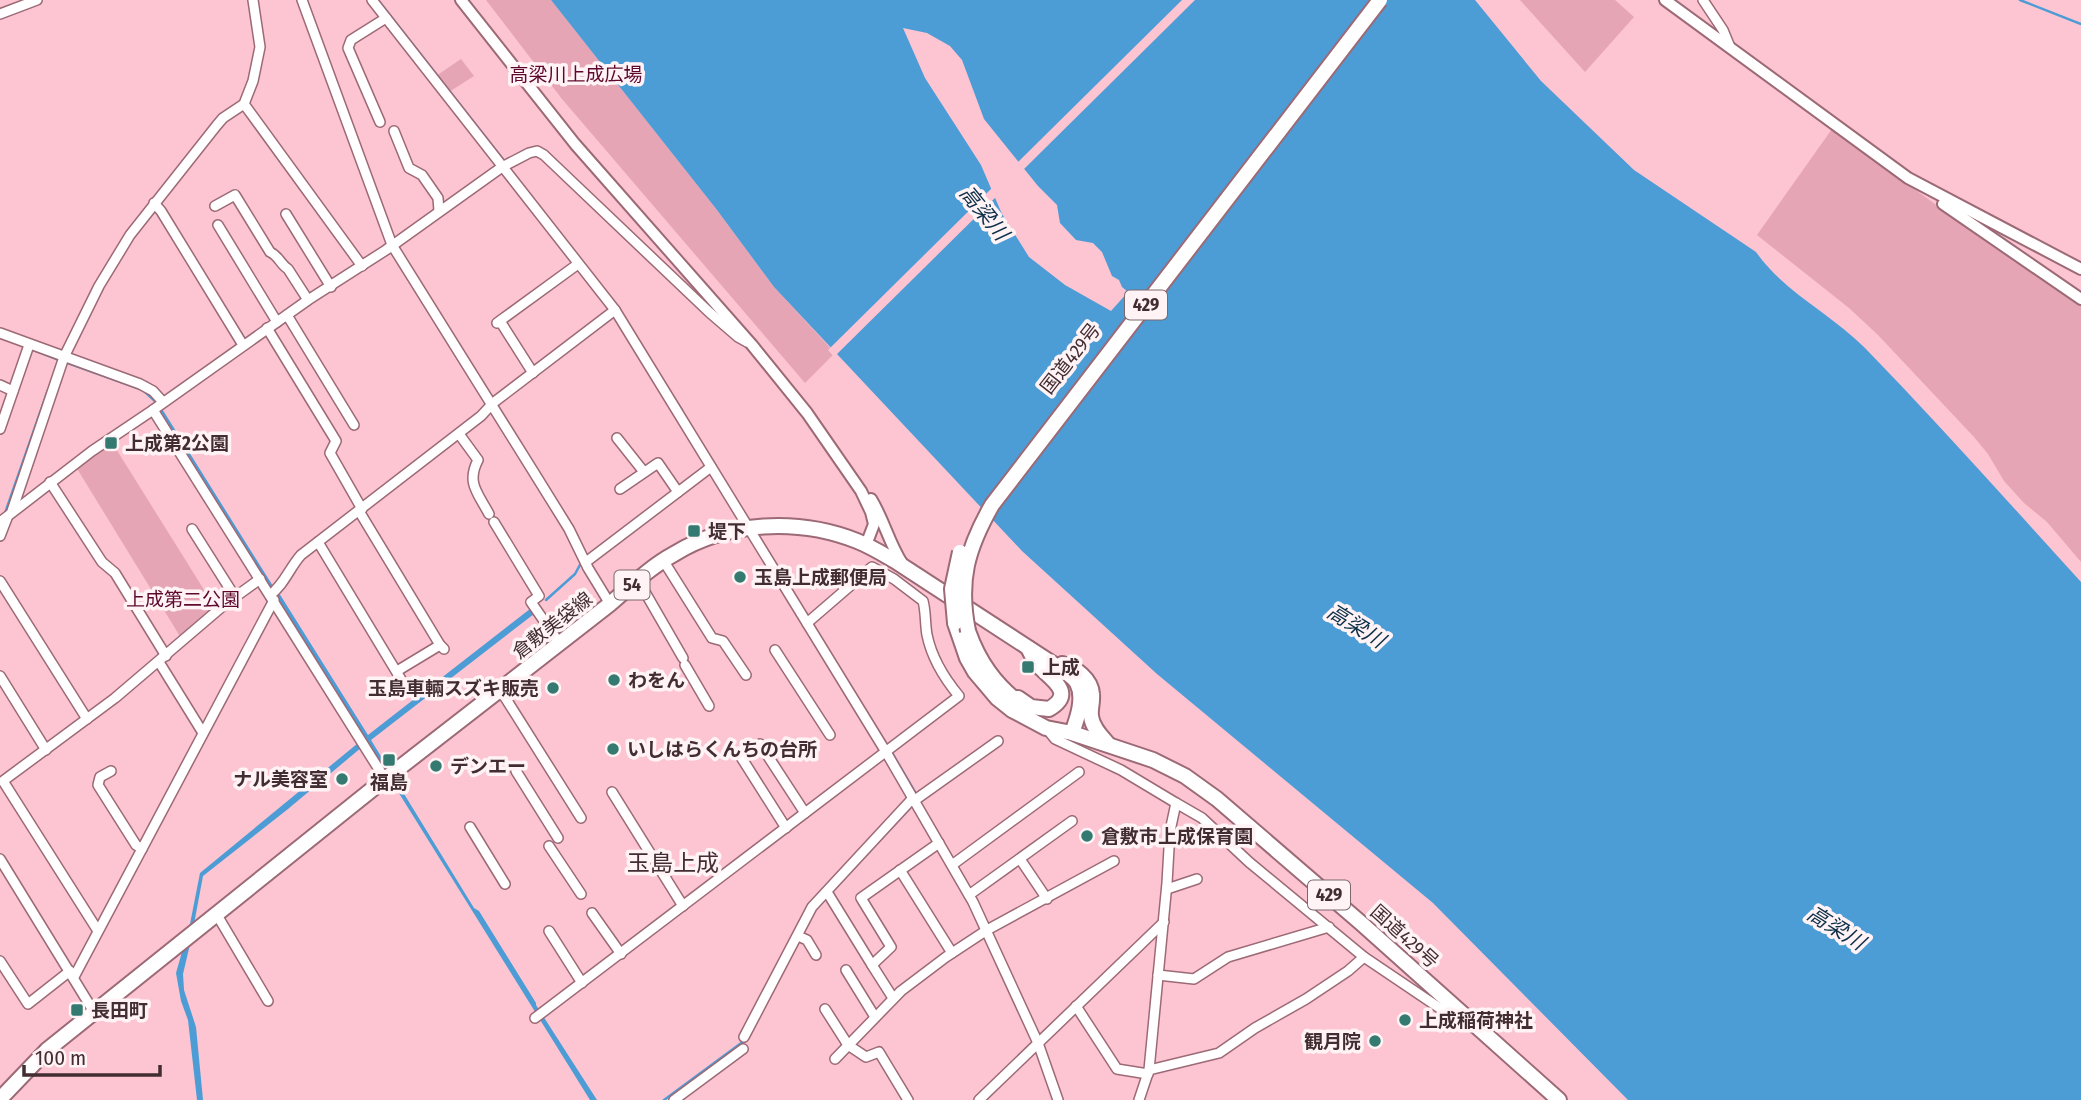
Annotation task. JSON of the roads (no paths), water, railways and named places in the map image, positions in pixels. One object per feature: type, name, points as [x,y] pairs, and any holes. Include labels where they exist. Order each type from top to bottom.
[{"type":"main road","name":"国道429号","points":[[1370,0],[985,501],[966,535],[952,589],[967,658],[986,687],[1012,710],[1046,728],[1108,744],[1185,776],[1217,799],[1362,923],[1559,1100]]},
{"type":"main road","name":"国道429号","points":[[1072,733],[1028,710],[1008,695],[979,658],[962,627],[967,557],[992,505],[1380,0]]},
{"type":"main road","name":"倉敷美袋線","points":[[0,1099],[47,1049],[385,779],[501,691],[663,560],[713,536],[749,528],[792,527],[822,531],[866,545],[1064,671],[1077,683],[1080,699],[1072,733]]},
{"type":"main road","points":[[994,680],[1031,707],[1049,709],[1055,706],[1061,695],[1060,688],[1037,664],[1028,648]]},
{"type":"main road","points":[[1044,659],[1067,665],[1080,672],[1087,680],[1092,691],[1091,717],[1108,744]]},
{"type":"street","points":[[0,14],[10,4],[37,0]]},
{"type":"street","points":[[0,536],[63,360],[114,260],[154,203],[217,125],[244,104],[261,47],[253,0]]},
{"type":"street","points":[[302,0],[389,248],[489,408],[562,518],[610,604]]},
{"type":"street","points":[[372,0],[615,310],[749,528],[810,621],[969,895],[1038,1043],[1058,1100]]},
{"type":"street","points":[[461,0],[575,144],[752,345],[807,413],[861,491],[871,512],[874,524],[866,545]]},
{"type":"street","points":[[1665,0],[1908,178],[2081,269]]},
{"type":"street","points":[[1703,0],[1723,30],[1730,49]]},
{"type":"street","points":[[380,122],[348,48],[351,40],[386,18]]},
{"type":"street","points":[[244,104],[362,266]]},
{"type":"street","points":[[394,131],[409,168],[422,175],[438,198],[439,211]]},
{"type":"street","points":[[6,517],[92,451],[277,321],[389,248],[502,167],[537,151],[709,312],[738,337],[752,345]]},
{"type":"street","points":[[1935,193],[1940,202],[2081,299]]},
{"type":"street","points":[[215,206],[235,195],[270,252],[277,255],[308,300]]},
{"type":"street","points":[[154,203],[162,211],[243,345]]},
{"type":"street","points":[[286,214],[331,286]]},
{"type":"street","points":[[218,225],[277,321]]},
{"type":"street","points":[[533,373],[498,322],[578,264]]},
{"type":"street","points":[[0,961],[28,1004],[72,974],[98,931],[274,594],[294,562],[615,310]]},
{"type":"street","points":[[287,315],[354,425]]},
{"type":"street","points":[[267,328],[336,441],[330,453],[360,510],[442,647],[397,671]]},
{"type":"street","points":[[0,333],[28,347],[141,384],[153,391],[159,406],[260,579],[274,594],[385,779]]},
{"type":"street","points":[[0,429],[3,412],[28,347]]},
{"type":"street","points":[[0,385],[13,391]]},
{"type":"street","points":[[459,434],[478,460],[471,473],[474,486],[539,596],[531,602],[560,644]]},
{"type":"street","points":[[617,438],[644,472]]},
{"type":"street","points":[[620,489],[658,463],[678,492]]},
{"type":"street","points":[[586,562],[711,467]]},
{"type":"street","points":[[845,468],[865,490],[879,513],[890,542],[905,568]]},
{"type":"street","points":[[50,482],[102,562],[115,573],[203,733]]},
{"type":"street","points":[[192,529],[235,597]]},
{"type":"street","points":[[318,542],[402,681]]},
{"type":"street","points":[[663,560],[712,638],[723,641],[746,675]]},
{"type":"street","points":[[535,1018],[959,696],[948,684],[937,664],[927,635],[923,601],[894,579],[872,567],[810,621]]},
{"type":"street","points":[[98,931],[2,783],[163,659],[260,579]]},
{"type":"street","points":[[638,580],[709,706]]},
{"type":"street","points":[[0,581],[87,719]]},
{"type":"street","points":[[775,650],[830,735]]},
{"type":"street","points":[[0,676],[46,750]]},
{"type":"street","points":[[501,691],[581,818]]},
{"type":"street","points":[[1046,728],[1055,739],[1121,770],[1202,818],[1250,862],[1364,957],[1444,1011],[1456,1016],[1466,1016]]},
{"type":"street","points":[[744,1037],[800,937],[812,907],[828,895],[914,799],[998,741]]},
{"type":"street","points":[[760,744],[805,813]]},
{"type":"street","points":[[741,757],[786,828]]},
{"type":"street","points":[[111,771],[100,778],[99,785],[136,845],[142,849]]},
{"type":"street","points":[[516,771],[558,838]]},
{"type":"street","points":[[952,865],[1079,772]]},
{"type":"street","points":[[612,792],[683,906]]},
{"type":"street","points":[[1139,1100],[1148,1072],[1164,922],[1170,831],[1176,803]]},
{"type":"street","points":[[969,895],[1072,821]]},
{"type":"street","points":[[470,827],[505,884]]},
{"type":"street","points":[[872,965],[891,947],[861,898],[939,843]]},
{"type":"street","points":[[549,846],[581,894]]},
{"type":"street","points":[[0,859],[94,1012]]},
{"type":"street","points":[[1020,859],[1047,899]]},
{"type":"street","points":[[835,1059],[901,991],[953,953],[987,930],[1114,861]]},
{"type":"street","points":[[900,870],[953,953]]},
{"type":"street","points":[[1167,889],[1197,879]]},
{"type":"street","points":[[828,895],[893,999]]},
{"type":"street","points":[[592,913],[621,954]]},
{"type":"street","points":[[217,915],[268,1001]]},
{"type":"street","points":[[979,1100],[1164,922]]},
{"type":"street","points":[[1158,975],[1194,979],[1228,957],[1329,928]]},
{"type":"street","points":[[549,931],[582,983]]},
{"type":"street","points":[[800,937],[807,940],[816,955]]},
{"type":"street","points":[[1076,1006],[1117,1069],[1148,1072],[1219,1053],[1349,971],[1364,957]]},
{"type":"street","points":[[846,970],[875,1017]]},
{"type":"street","points":[[825,1009],[848,1045],[866,1057],[879,1052],[908,1100]]},
{"type":"street","points":[[674,1100],[743,1049]]},
{"type":"water","name":"高梁川","points":[[551,0],[1475,0],[1541,81],[1634,170],[1756,252],[1780,279],[1864,347],[2081,582],[2081,1100],[1628,1100],[1433,903],[1157,674],[1022,551],[774,287],[717,210]],"holes":[[[903,28],[927,33],[950,46],[962,60],[984,119],[1038,186],[1057,205],[1060,223],[1076,240],[1093,243],[1102,252],[1112,276],[1119,280],[1128,292],[1111,311],[1065,285],[1029,257],[1002,214],[981,165],[925,78]]]},
{"type":"water","points":[[279,593],[368,735],[530,609],[534,614],[371,740],[597,1100],[590,1100],[397,790],[362,747],[203,876],[183,974],[184,990],[196,1027],[203,1100],[197,1100],[188,1020],[176,973],[190,924],[200,873],[363,739],[276,598]]},
{"type":"waterway","points":[[378,0],[505,162]]},
{"type":"waterway","points":[[2020,0],[2081,24]]},
{"type":"waterway","points":[[509,168],[531,196]]},
{"type":"waterway","points":[[390,250],[568,535]]},
{"type":"waterway","points":[[29,348],[59,360]]},
{"type":"waterway","points":[[65,362],[143,390],[157,403]]},
{"type":"waterway","points":[[4,516],[48,390]]},
{"type":"waterway","points":[[670,392],[682,410]]},
{"type":"waterway","points":[[160,408],[279,598]]},
{"type":"waterway","points":[[546,600],[575,574],[581,563]]},
{"type":"waterway","points":[[798,601],[887,745]]},
{"type":"waterway","points":[[891,751],[916,794]]},
{"type":"waterway","points":[[830,894],[911,807]]},
{"type":"waterway","points":[[664,1100],[744,1041]]},
{"type":"place","name":"上成第2公園","points":[[111,443]]},
{"type":"place","name":"堤下","points":[[694,531]]},
{"type":"place","name":"玉島上成郵便局","points":[[740,577]]},
{"type":"place","name":"上成","points":[[1028,667]]},
{"type":"place","name":"わをん","points":[[614,680]]},
{"type":"place","name":"玉島車輛スズキ販売","points":[[553,688]]},
{"type":"place","name":"いしはらくんちの台所","points":[[613,749]]},
{"type":"place","name":"福島","points":[[389,760]]},
{"type":"place","name":"デンエー","points":[[436,766]]},
{"type":"place","name":"ナル美容室","points":[[342,779]]},
{"type":"place","name":"倉敷市上成保育園","points":[[1087,836]]},
{"type":"place","name":"長田町","points":[[77,1010]]},
{"type":"place","name":"上成稲荷神社","points":[[1405,1020]]},
{"type":"place","name":"観月院","points":[[1375,1041]]},
{"type":"district","name":"玉島上成","points":[[673,863]]},
{"type":"park label","name":"高梁川上成広場","points":[[576,74]]},
{"type":"park label","name":"上成第二公園","points":[[183,599]]}]
